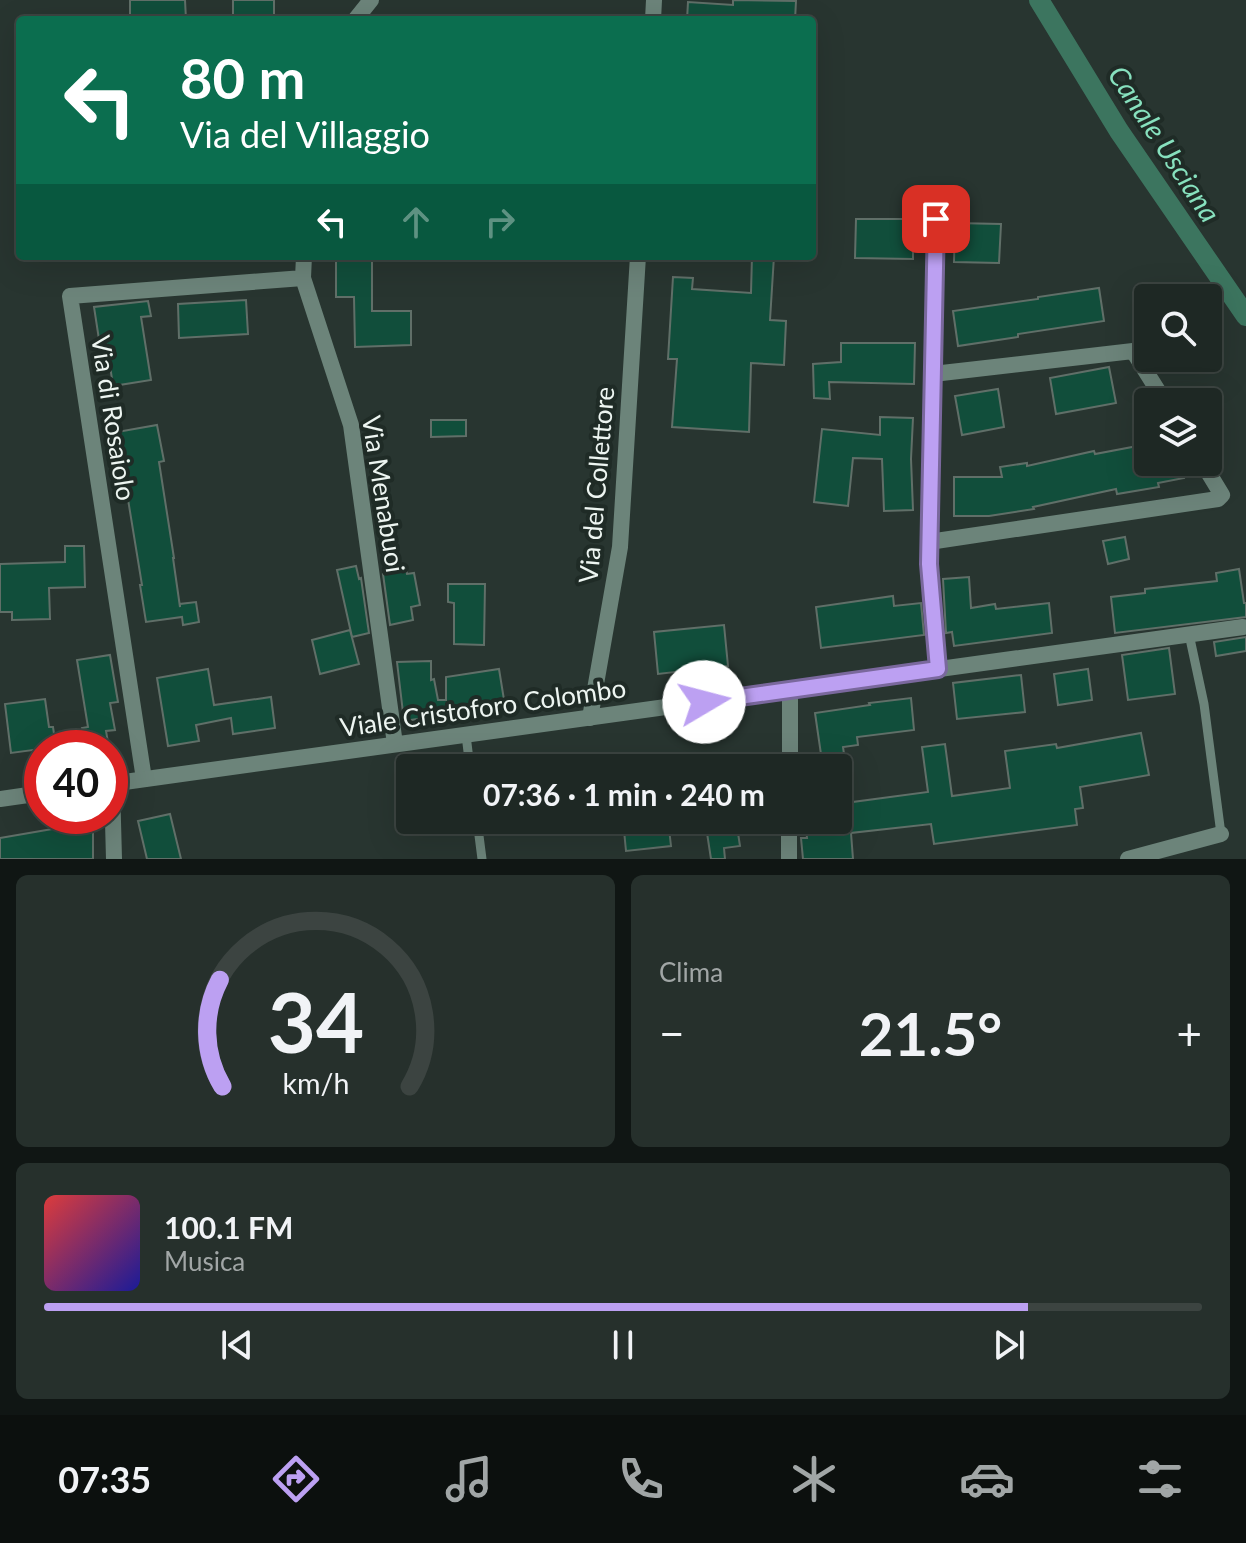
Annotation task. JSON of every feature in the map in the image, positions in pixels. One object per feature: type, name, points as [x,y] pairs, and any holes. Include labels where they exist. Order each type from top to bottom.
[{"type":"street","points":[[358,16],[371,0]]},
{"type":"street","points":[[936,219],[929,564],[938,669]]},
{"type":"street","name":"Via Menabuoi","points":[[304,260],[303,278],[351,425],[395,744]]},
{"type":"street","name":"Via del Collettore","points":[[590,718],[620,547],[638,260]]},
{"type":"street","name":"Via di Rosaiolo","points":[[144,779],[70,296],[303,278]]},
{"type":"street","points":[[933,374],[1133,351],[1156,388]]},
{"type":"street","points":[[929,542],[1218,499],[1222,495],[1210,476]]},
{"type":"street","name":"Viale Cristoforo Colombo","points":[[128,781],[1243,627]]},
{"type":"street","points":[[790,690],[790,754]]},
{"type":"street","points":[[0,799],[24,796]]},
{"type":"street","points":[[113,834],[114,859]]},
{"type":"street","points":[[789,834],[789,859]]},
{"type":"street","points":[[1128,859],[1221,834]]},
{"type":"lane","points":[[1189,634],[1204,704],[1221,834]]},
{"type":"lane","points":[[466,735],[468,754]]},
{"type":"lane","points":[[479,834],[482,859]]},
{"type":"building","points":[[130,0],[185,0],[186,16],[130,16]]},
{"type":"building","points":[[233,0],[274,0],[274,16],[233,16]]},
{"type":"building","points":[[733,0],[796,1],[795,16],[687,16],[688,2],[733,5]]},
{"type":"building","points":[[856,219],[913,219],[913,259],[855,258]]},
{"type":"building","points":[[955,223],[1001,224],[999,263],[954,262]]},
{"type":"building","points":[[336,260],[372,260],[372,311],[411,311],[411,345],[355,347],[354,297],[336,297]]},
{"type":"building","points":[[752,260],[774,260],[770,320],[786,321],[784,365],[751,363],[749,432],[672,427],[677,359],[668,359],[673,277],[693,278],[692,289],[751,293]]},
{"type":"building","points":[[1099,288],[1104,321],[958,346],[953,311]]},
{"type":"building","points":[[246,300],[248,334],[179,338],[178,304]]},
{"type":"building","points":[[148,301],[151,316],[141,317],[151,380],[113,386],[107,345],[100,346],[94,307]]},
{"type":"building","points":[[841,343],[915,343],[914,384],[829,382],[830,399],[814,398],[813,364],[841,362]]},
{"type":"building","points":[[1109,367],[1116,403],[1056,414],[1050,378]]},
{"type":"building","points":[[998,389],[1004,427],[962,435],[955,396]]},
{"type":"building","points":[[880,417],[913,418],[913,510],[884,511],[882,459],[853,458],[848,506],[814,502],[822,429],[880,435]]},
{"type":"building","points":[[431,420],[466,420],[466,436],[431,437]]},
{"type":"building","points":[[157,425],[164,461],[159,462],[180,607],[180,604],[196,602],[199,622],[183,625],[182,617],[146,622],[117,432]]},
{"type":"building","points":[[1134,447],[1134,476],[1184,478],[1158,483],[1159,487],[1117,494],[1116,489],[1034,509],[989,516],[954,516],[954,477],[1002,477],[1000,467],[1027,463],[1027,466],[1094,451],[1095,454]]},
{"type":"building","points":[[1125,537],[1129,559],[1108,564],[1103,541]]},
{"type":"building","points":[[65,546],[84,546],[85,587],[49,588],[50,619],[12,620],[12,612],[0,612],[0,564],[65,562]]},
{"type":"building","points":[[356,566],[361,578],[369,633],[352,637],[337,570]]},
{"type":"building","points":[[406,569],[407,574],[414,573],[420,605],[411,607],[413,620],[390,625],[383,574]]},
{"type":"building","points":[[1239,569],[1246,617],[1115,633],[1111,597],[1145,593],[1145,589],[1217,581],[1216,573]]},
{"type":"building","points":[[969,577],[971,608],[995,604],[996,609],[1049,603],[1052,633],[954,646],[952,632],[946,633],[943,579]]},
{"type":"building","points":[[448,584],[485,584],[484,645],[454,644],[454,603],[448,602]]},
{"type":"building","points":[[893,596],[894,606],[921,603],[924,635],[821,648],[816,607]]},
{"type":"building","points":[[724,625],[728,666],[658,674],[654,632]]},
{"type":"building","points":[[350,630],[359,664],[320,674],[312,640]]},
{"type":"building","points":[[1246,637],[1246,651],[1216,656],[1214,642]]},
{"type":"building","points":[[1169,648],[1175,694],[1128,700],[1122,655]]},
{"type":"building","points":[[110,655],[118,702],[110,703],[115,730],[82,730],[88,727],[77,660]]},
{"type":"building","points":[[431,661],[431,680],[434,679],[438,700],[446,700],[446,677],[499,669],[505,706],[404,721],[397,662]]},
{"type":"building","points":[[208,669],[214,705],[271,697],[275,728],[233,734],[231,718],[196,725],[199,741],[168,746],[157,678]]},
{"type":"building","points":[[1088,669],[1092,700],[1058,705],[1054,674]]},
{"type":"building","points":[[1021,675],[1025,712],[957,719],[953,683]]},
{"type":"building","points":[[911,698],[914,730],[857,737],[858,745],[843,747],[844,754],[821,754],[815,713]]},
{"type":"building","points":[[45,699],[49,727],[53,730],[24,730],[24,751],[11,753],[5,704]]},
{"type":"building","points":[[1141,733],[1149,775],[1080,787],[1083,808],[1075,809],[1077,825],[934,844],[931,824],[852,833],[852,802],[928,792],[922,747],[945,744],[952,796],[1010,788],[1005,751],[1056,744],[1057,748]]},
{"type":"building","points":[[170,814],[181,859],[147,859],[138,821]]},
{"type":"building","points":[[24,834],[93,834],[93,859],[0,859],[0,838]]},
{"type":"building","points":[[624,834],[670,834],[671,846],[626,851]]},
{"type":"building","points":[[707,834],[738,834],[740,846],[724,848],[725,859],[711,859]]},
{"type":"building","points":[[807,834],[851,834],[853,859],[803,859],[801,838],[807,838]]},
{"type":"waterway","name":"Canale Usciana","points":[[1039,0],[1119,131],[1246,316]]},
{"type":"route","points":[[704,702],[938,669],[929,564],[936,219]]}]
